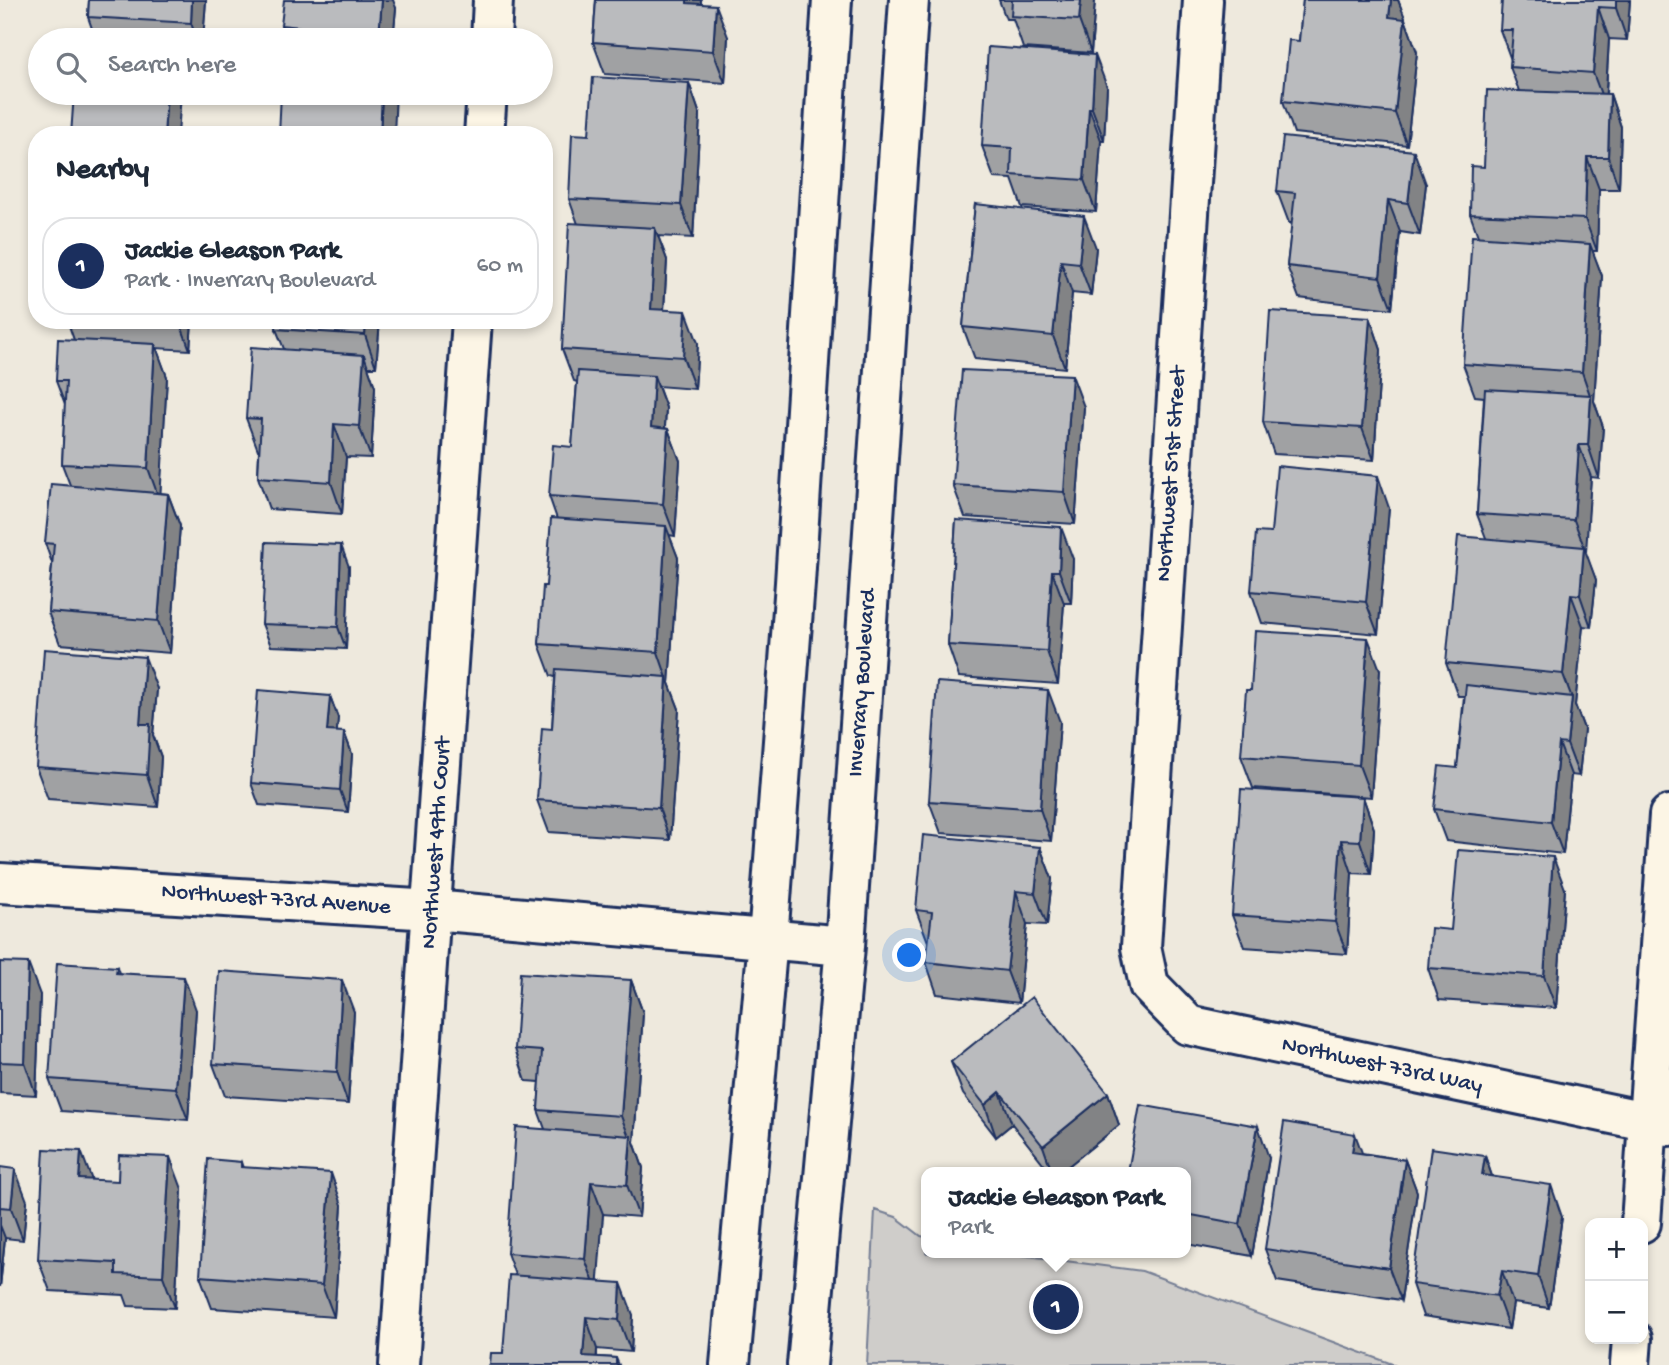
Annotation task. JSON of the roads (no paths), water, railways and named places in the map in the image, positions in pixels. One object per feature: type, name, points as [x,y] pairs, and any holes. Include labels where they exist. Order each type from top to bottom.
[{"type":"street","points":[[492,28],[493,0]]},
{"type":"street","points":[[730,1365],[768,939],[795,583],[832,0]]},
{"type":"street","name":"Inverrary Boulevard","points":[[807,1365],[845,946],[909,0]]},
{"type":"street","name":"Northwest 51st Street","points":[[1141,947],[1203,0]]},
{"type":"street","points":[[485,126],[486,105]]},
{"type":"street","name":"Northwest 49th Court","points":[[400,1365],[471,329]]},
{"type":"street","points":[[1641,1218],[1658,1124],[1669,815]]},
{"type":"street","name":"Northwest 73rd Avenue","points":[[0,883],[432,909],[845,946]]},
{"type":"street","name":"Northwest 73rd Way","points":[[1141,947],[1149,985],[1188,1025],[1658,1124]]},
{"type":"street","points":[[1630,1365],[1632,1344]]},
{"type":"place","name":"Jackie Gleason Park","points":[[1056,1307]]}]
